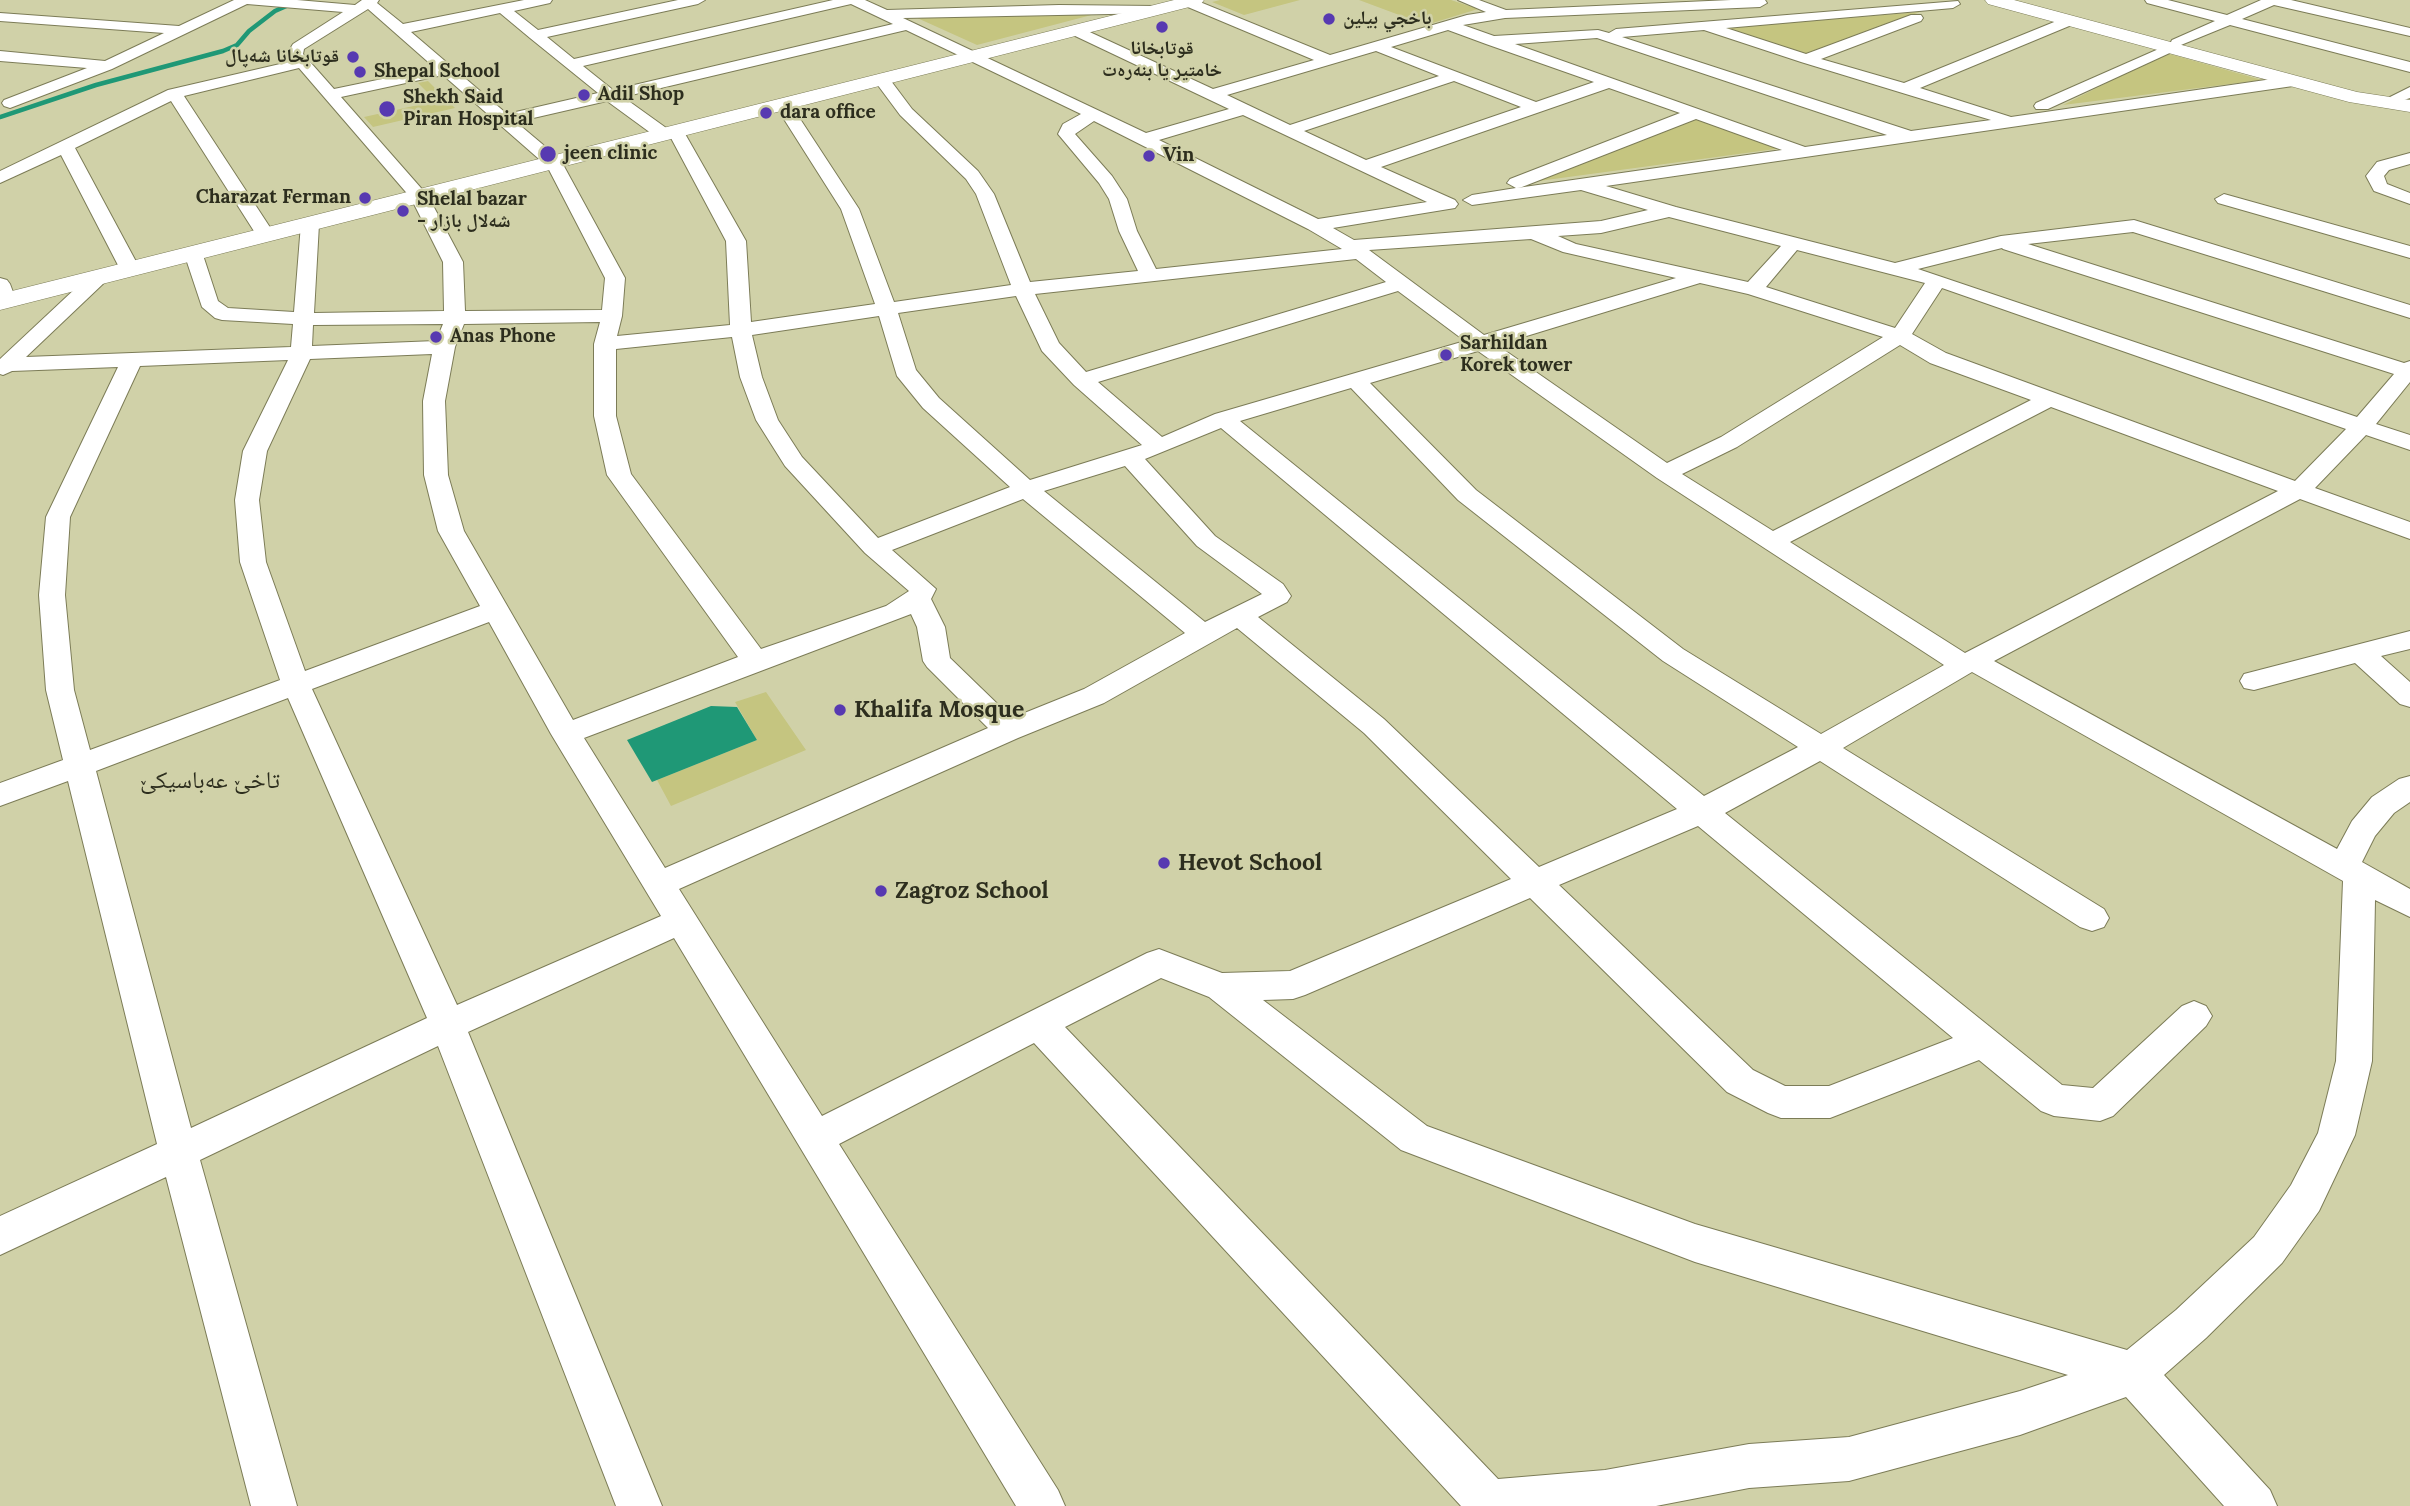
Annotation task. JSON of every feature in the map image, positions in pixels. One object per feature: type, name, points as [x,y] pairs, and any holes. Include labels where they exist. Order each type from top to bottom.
[{"type":"main road","points":[[1994,0],[2354,90],[2407,98]]},
{"type":"main road","points":[[2017,0],[2058,15]]},
{"type":"main road","points":[[2,295],[99,277],[1192,1]]},
{"type":"main road","points":[[2173,45],[2370,101],[2407,98]]},
{"type":"street","points":[[5,102],[107,65],[244,0],[310,5],[369,3],[554,163],[615,278],[612,316],[605,344],[606,416],[619,475],[755,661]]},
{"type":"street","points":[[402,29],[545,0]]},
{"type":"street","points":[[535,35],[698,0]]},
{"type":"street","points":[[572,64],[852,0],[909,25],[1315,225],[1355,249],[1399,284],[1665,473],[1771,542],[1969,663],[2410,905]]},
{"type":"street","points":[[1465,0],[1505,15]]},
{"type":"street","points":[[1593,0],[1620,9]]},
{"type":"street","points":[[1705,0],[1720,5]]},
{"type":"street","points":[[1814,1],[1827,0]]},
{"type":"street","points":[[2152,0],[2410,67]]},
{"type":"street","points":[[1709,27],[2010,120],[2273,0],[2410,32]]},
{"type":"street","points":[[1192,1],[1328,60]]},
{"type":"street","points":[[1211,95],[1472,18],[1774,2]]},
{"type":"street","points":[[1491,41],[1709,27],[1958,2]]},
{"type":"street","points":[[1806,59],[1958,2]]},
{"type":"street","points":[[369,3],[298,47],[295,54],[419,196],[453,262],[449,333],[435,401],[436,475],[451,531],[566,734],[1037,1504]]},
{"type":"street","points":[[884,14],[1005,5],[1060,4],[1156,10]]},
{"type":"street","points":[[503,9],[611,96],[671,133],[736,241],[741,330],[751,377],[767,419],[793,461],[874,548],[923,589],[918,599],[895,612],[755,661],[566,734]]},
{"type":"street","points":[[1904,89],[2058,15]]},
{"type":"street","points":[[2378,25],[2399,15]]},
{"type":"street","points":[[0,17],[181,31]]},
{"type":"street","points":[[503,120],[909,25]]},
{"type":"street","points":[[1448,25],[1804,152]]},
{"type":"street","points":[[1076,31],[1447,204]]},
{"type":"street","points":[[1598,34],[1910,136]]},
{"type":"street","points":[[1376,46],[1537,108]]},
{"type":"street","points":[[0,57],[107,65]]},
{"type":"street","points":[[1,177],[174,93],[199,85],[303,63]]},
{"type":"street","points":[[331,94],[447,70]]},
{"type":"street","points":[[1290,130],[1451,77]]},
{"type":"street","points":[[882,80],[906,112],[972,176],[985,194],[1023,289],[1050,346],[1082,380],[1159,447]]},
{"type":"street","points":[[1315,225],[2010,120],[2293,81]]},
{"type":"street","points":[[1366,166],[1607,83]]},
{"type":"street","points":[[174,93],[266,235]]},
{"type":"street","points":[[5,102],[28,104]]},
{"type":"street","points":[[783,105],[850,209],[887,310],[905,370],[931,403],[1026,489],[1203,634]]},
{"type":"street","points":[[1145,139],[1243,110]]},
{"type":"street","points":[[1094,114],[1069,128],[1066,134],[1106,180],[1118,199],[1128,231],[1149,274]]},
{"type":"street","points":[[1472,200],[1694,114]]},
{"type":"street","points":[[65,146],[131,269]]},
{"type":"street","points":[[2410,158],[2383,166],[2375,176],[2380,187],[2410,199]]},
{"type":"street","points":[[1585,185],[1669,211],[1937,280],[2410,443]]},
{"type":"street","points":[[2224,200],[2410,252]]},
{"type":"street","points":[[605,344],[741,330],[1023,289],[1355,249],[1611,225],[1669,211]]},
{"type":"street","points":[[310,224],[306,320],[301,355],[255,452],[247,500],[253,562],[295,683],[448,1025],[635,1504]]},
{"type":"street","points":[[1897,269],[2001,242],[2134,226],[2410,312]]},
{"type":"street","points":[[1533,233],[1570,248],[1753,289],[1900,337],[1938,358],[2410,531]]},
{"type":"street","points":[[1753,289],[1794,242]]},
{"type":"street","points":[[1221,987],[1293,985],[1702,811],[1820,748],[1969,663],[2299,490],[2361,427],[2409,370],[2001,242]]},
{"type":"street","points":[[194,253],[209,303],[222,314],[449,333]]},
{"type":"street","points":[[874,548],[1026,489],[1159,447],[1223,419],[1704,276]]},
{"type":"street","points":[[3,366],[99,277]]},
{"type":"street","points":[[1665,473],[1729,442],[1900,337],[1937,280]]},
{"type":"street","points":[[1082,380],[1399,284]]},
{"type":"street","points":[[3,366],[301,355],[449,333],[612,316]]},
{"type":"street","points":[[132,360],[58,517],[52,594],[60,690],[178,1151],[274,1506]]},
{"type":"street","points":[[1356,381],[1467,495],[1674,655],[2092,918]]},
{"type":"street","points":[[1771,542],[2051,398]]},
{"type":"street","points":[[1223,419],[2054,1100],[2100,1105],[2194,1016]]},
{"type":"street","points":[[660,884],[1094,696],[1203,634],[1278,596],[1274,590],[1206,541],[1174,509],[1129,456]]},
{"type":"street","points":[[918,599],[931,627],[937,661],[1008,731]]},
{"type":"street","points":[[0,795],[496,610]]},
{"type":"street","points":[[1240,616],[1374,726],[1740,1081],[1781,1102],[1830,1102],[1982,1043]]},
{"type":"street","points":[[2254,681],[2410,640]]},
{"type":"street","points":[[2360,653],[2410,697]]},
{"type":"street","points":[[1039,1024],[1487,1504],[1605,1493],[1749,1466],[1849,1460],[2020,1413],[2133,1373],[2192,1324],[2268,1250],[2305,1198],[2336,1135],[2354,1061],[2351,872],[2363,829],[2383,805],[2410,787]]},
{"type":"street","points":[[0,1236],[448,1025],[681,921]]},
{"type":"street","points":[[814,1138],[1159,963],[1221,987],[1414,1138],[1695,1243],[2133,1373],[2254,1506]]},
{"type":"shaded area","points":[[1300,0],[1244,15],[1212,2]]},
{"type":"shaded area","points":[[1359,0],[1451,0],[1478,9],[1426,25]]},
{"type":"shaded area","points":[[1103,12],[977,45],[915,17]]},
{"type":"shaded area","points":[[1920,12],[1807,54],[1727,28]]},
{"type":"shaded area","points":[[2166,53],[2262,80],[2063,105]]},
{"type":"shaded area","points":[[428,81],[455,108],[373,127],[364,117],[436,101],[418,83]]},
{"type":"shaded area","points":[[1698,118],[1783,148],[1524,183]]},
{"type":"shaded area","points":[[766,692],[806,750],[671,806],[657,780],[757,740],[735,702]]},
{"type":"shaded area","points":[[711,706],[737,707],[757,740],[652,782],[627,740]]},
{"type":"waterway","points":[[0,117],[96,85],[223,51],[237,45],[249,31],[275,11],[300,0]]},
{"type":"place","name":"باخجي بيلين","points":[[1329,19]]},
{"type":"place","name":"قوتابخانا خامتیر یا بنەرەت","points":[[1162,27]]},
{"type":"place","name":"قوتابخانا شەپال","points":[[353,57]]},
{"type":"place","name":"Shepal School","points":[[360,72]]},
{"type":"place","name":"Adil Shop","points":[[584,95]]},
{"type":"place","name":"Shekh Said Piran Hospital","points":[[387,109]]},
{"type":"place","name":"dara office","points":[[766,113]]},
{"type":"place","name":"jeen clinic","points":[[548,154]]},
{"type":"place","name":"Vin","points":[[1149,156]]},
{"type":"place","name":"Charazat Ferman","points":[[365,198]]},
{"type":"place","name":"Shelal bazar - شەلال بازار","points":[[403,211]]},
{"type":"place","name":"Anas Phone","points":[[436,337]]},
{"type":"place","name":"Sarhildan Korek tower","points":[[1446,355]]},
{"type":"place","name":"Khalifa Mosque","points":[[840,710]]},
{"type":"place","name":"Hevot School","points":[[1164,863]]},
{"type":"place","name":"Zagroz School","points":[[881,891]]},
{"type":"district","name":"تاخێ عه‌باسيكێ","points":[[210,781]]}]
